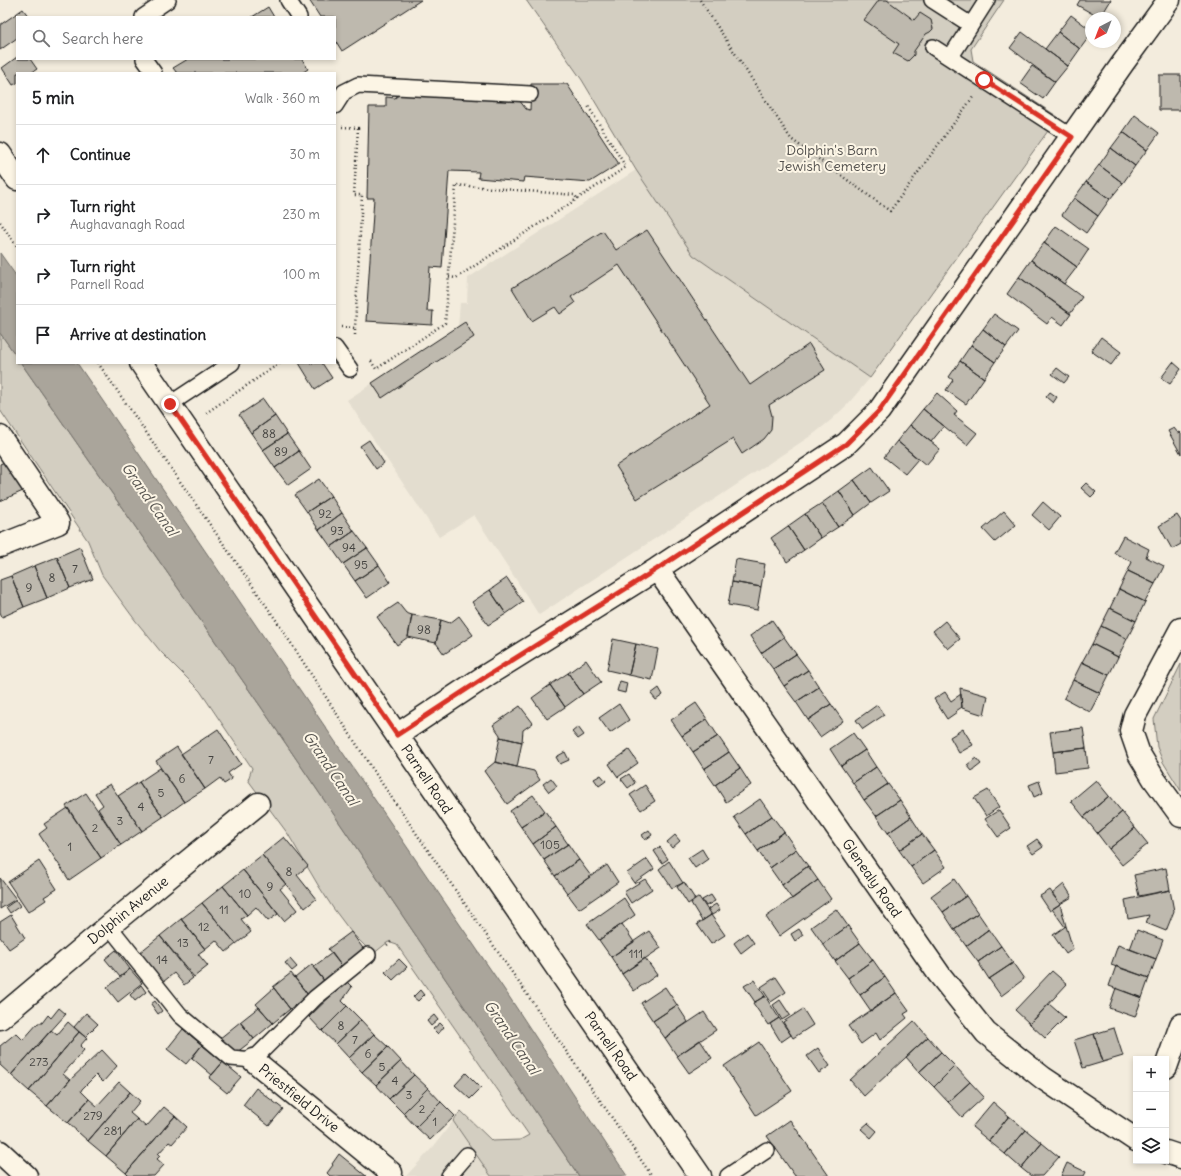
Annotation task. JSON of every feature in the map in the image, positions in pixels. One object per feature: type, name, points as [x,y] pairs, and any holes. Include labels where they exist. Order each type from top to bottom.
[{"type":"street","points":[[397,735],[487,676],[657,569],[846,444],[879,411],[1123,63],[1169,0]]},
{"type":"street","points":[[0,154],[16,178]]},
{"type":"street","name":"Parnell Road","points":[[142,364],[700,1176]]},
{"type":"street","points":[[0,437],[58,523],[0,546]]},
{"type":"street","name":"Glenealy Road","points":[[657,569],[938,974],[986,1034],[1044,1078],[1133,1138]]},
{"type":"street","points":[[1181,629],[1135,715],[1131,732],[1139,754],[1154,779],[1181,816]]},
{"type":"street","name":"Dolphin Avenue","points":[[0,1018],[109,926],[258,804]]},
{"type":"street","points":[[1169,1059],[1181,1025]]},
{"type":"street","name":"Priestfield Drive","points":[[253,1060],[390,1174]]},
{"type":"street","points":[[0,1152],[26,1176]]},
{"type":"street","points":[[1169,1153],[1181,1157]]},
{"type":"lane","points":[[144,16],[168,0]]},
{"type":"lane","points":[[288,0],[298,16]]},
{"type":"lane","points":[[932,0],[971,25]]},
{"type":"lane","points":[[950,58],[988,0]]},
{"type":"lane","points":[[933,47],[1072,137]]},
{"type":"lane","points":[[145,60],[153,72]]},
{"type":"lane","points":[[336,104],[344,92],[358,85],[530,94]]},
{"type":"lane","points":[[336,349],[350,369]]},
{"type":"lane","points":[[170,404],[230,364]]},
{"type":"lane","name":"Priestfield Drive","points":[[109,926],[180,1015],[231,1058],[253,1060]]},
{"type":"lane","points":[[253,1060],[315,998],[368,955]]},
{"type":"lane","points":[[728,1176],[767,1150]]},
{"type":"lane","points":[[449,1176],[467,1155]]},
{"type":"path","points":[[700,0],[791,139],[890,211],[984,80]]},
{"type":"path","points":[[449,276],[456,278],[626,167],[588,106]]},
{"type":"path","points":[[336,126],[358,128],[354,195],[362,195],[355,338]]},
{"type":"path","points":[[367,356],[376,368],[445,323],[456,185],[575,195],[577,199]]},
{"type":"path","points":[[0,222],[16,246]]},
{"type":"path","points":[[336,327],[355,328]]},
{"type":"path","points":[[99,364],[274,617],[381,782],[652,1176]]},
{"type":"path","points":[[206,414],[279,364]]},
{"type":"shaded area","points":[[636,170],[694,255],[870,378],[847,405],[815,433],[539,615],[474,515],[439,537],[347,400],[458,327],[460,303],[467,303],[468,278]]},
{"type":"shaded area","points":[[453,1121],[491,1176],[406,1176],[434,1146]]},
{"type":"green space","name":"Dolphin's Barn Jewish Cemetery","points":[[526,0],[1004,0],[971,49],[973,61],[1058,117],[870,378],[693,255],[636,170],[582,80]]},
{"type":"green space","points":[[0,333],[16,356],[16,364],[22,364],[261,707],[579,1176],[491,1176],[453,1121],[461,1111],[492,1141],[520,1140],[529,1135],[397,945],[388,942],[373,954],[351,932],[333,908],[288,834],[248,780],[252,768],[200,691],[161,652],[102,575],[88,541],[0,410]]},
{"type":"green space","points":[[1181,664],[1181,791],[1163,762],[1157,747],[1154,719]]},
{"type":"water","points":[[0,253],[16,276],[16,356],[0,333]]},
{"type":"water","name":"Grand Canal","points":[[22,364],[78,364],[508,995],[627,1176],[579,1176],[261,707]]},
{"type":"building","points":[[309,0],[421,0],[342,51],[336,42],[336,16],[319,16]]},
{"type":"building","points":[[879,0],[887,0],[914,20],[920,13],[931,20],[933,29],[926,34],[914,51],[914,55],[908,61],[893,53],[899,44],[864,20]]},
{"type":"building","points":[[1080,0],[1111,0],[1104,12],[1089,12],[1077,5]]},
{"type":"building","points":[[268,7],[273,16],[254,16]]},
{"type":"building","points":[[23,9],[28,16],[16,16],[16,39],[0,50],[0,25]]},
{"type":"building","points":[[1071,15],[1085,26],[1085,42],[1080,49],[1058,32]]},
{"type":"building","points":[[1022,32],[1068,66],[1055,82],[1010,48]]},
{"type":"building","points":[[1058,32],[1080,49],[1068,66],[1045,49]]},
{"type":"building","points":[[16,58],[16,60],[31,60],[37,69],[32,72],[16,72],[16,84],[13,85],[2,68]]},
{"type":"building","points":[[186,60],[303,60],[308,69],[304,72],[176,72],[173,68]]},
{"type":"building","points":[[1032,66],[1055,82],[1043,99],[1020,83]]},
{"type":"building","points":[[1159,75],[1181,75],[1181,110],[1159,110]]},
{"type":"building","points":[[531,84],[567,84],[619,164],[590,182],[524,177],[523,182],[478,178],[479,172],[449,171],[442,268],[430,267],[427,311],[433,311],[432,325],[366,321],[374,198],[367,198],[369,107],[386,107],[386,97],[395,98],[401,93],[519,100],[526,109],[530,110]]},
{"type":"building","points":[[1135,115],[1159,133],[1147,150],[1123,132]]},
{"type":"building","points":[[1123,132],[1147,150],[1135,166],[1111,148]]},
{"type":"building","points":[[1111,148],[1135,166],[1123,183],[1099,165]]},
{"type":"building","points":[[1099,165],[1123,183],[1110,199],[1086,182]]},
{"type":"building","points":[[1086,182],[1110,199],[1098,216],[1074,198]]},
{"type":"building","points":[[1074,198],[1098,216],[1086,233],[1062,215]]},
{"type":"building","points":[[1056,226],[1089,249],[1077,267],[1044,243]]},
{"type":"building","points":[[647,230],[750,385],[809,344],[825,370],[769,405],[772,416],[771,430],[764,439],[742,454],[733,439],[637,499],[616,466],[710,404],[619,265],[571,297],[575,303],[560,314],[555,307],[532,321],[512,288],[603,231],[616,250]]},
{"type":"building","points":[[1044,243],[1077,267],[1064,284],[1031,260]]},
{"type":"building","points":[[1031,260],[1082,297],[1070,314],[1019,277]]},
{"type":"building","points":[[1019,277],[1071,314],[1063,325],[1052,317],[1047,324],[1007,294]]},
{"type":"building","points":[[994,314],[1018,331],[1006,347],[983,329]]},
{"type":"building","points":[[465,322],[474,337],[382,398],[372,383]]},
{"type":"building","points":[[983,329],[1006,347],[995,362],[971,345]]},
{"type":"building","points":[[1101,337],[1121,352],[1111,365],[1091,351]]},
{"type":"building","points":[[971,345],[995,362],[984,378],[960,361]]},
{"type":"building","points":[[960,361],[984,378],[966,404],[946,390],[953,380],[949,377]]},
{"type":"building","points":[[1173,362],[1181,369],[1170,384],[1161,378]]},
{"type":"building","points":[[300,364],[323,364],[332,378],[315,389]]},
{"type":"building","points":[[1057,368],[1069,377],[1064,383],[1052,374]]},
{"type":"building","points":[[1050,392],[1057,397],[1053,403],[1046,397]]},
{"type":"building","points":[[937,393],[957,411],[954,415],[977,433],[967,445],[923,409]]},
{"type":"building","points":[[263,399],[275,416],[251,433],[239,415]]},
{"type":"building","points":[[923,409],[944,426],[931,442],[910,425]]},
{"type":"building","points":[[275,416],[287,434],[263,450],[251,433]]},
{"type":"building","points":[[910,425],[940,449],[926,465],[897,441]]},
{"type":"building","points":[[1174,428],[1178,433],[1181,433],[1181,454],[1168,431]]},
{"type":"building","points":[[287,434],[299,451],[275,468],[263,450]]},
{"type":"building","points":[[369,440],[384,463],[376,469],[360,446]]},
{"type":"building","points":[[897,441],[918,459],[905,474],[884,457]]},
{"type":"building","points":[[299,451],[311,469],[288,485],[275,468]]},
{"type":"building","points":[[9,460],[23,491],[0,501],[0,464]]},
{"type":"building","points":[[872,467],[889,491],[871,503],[854,480]]},
{"type":"building","points":[[319,479],[331,496],[307,512],[295,495]]},
{"type":"building","points":[[854,480],[871,503],[855,515],[839,491]]},
{"type":"building","points":[[1086,483],[1096,492],[1091,497],[1081,488]]},
{"type":"building","points":[[839,491],[855,515],[838,527],[822,503]]},
{"type":"building","points":[[331,496],[342,513],[319,530],[307,512]]},
{"type":"building","points":[[1043,502],[1060,517],[1049,530],[1032,515]]},
{"type":"building","points":[[822,503],[838,527],[821,538],[805,514]]},
{"type":"building","points":[[1004,511],[1016,525],[995,542],[983,529]]},
{"type":"building","points":[[342,513],[354,531],[331,547],[319,530]]},
{"type":"building","points":[[805,514],[821,538],[804,550],[788,526]]},
{"type":"building","points":[[1177,515],[1181,521],[1181,544],[1172,549],[1159,526]]},
{"type":"building","points":[[788,526],[804,550],[787,562],[771,538]]},
{"type":"building","points":[[354,531],[367,548],[343,564],[331,547]]},
{"type":"building","points":[[1123,536],[1149,549],[1146,557],[1164,566],[1155,584],[1128,571],[1132,562],[1114,553]]},
{"type":"building","points":[[80,547],[93,579],[70,588],[57,557]]},
{"type":"building","points":[[367,548],[379,565],[355,581],[343,564]]},
{"type":"building","points":[[57,557],[70,588],[47,598],[34,566]]},
{"type":"building","points":[[736,559],[765,564],[761,587],[732,582]]},
{"type":"building","points":[[379,565],[390,582],[367,598],[355,581]]},
{"type":"building","points":[[34,566],[47,598],[24,607],[11,576]]},
{"type":"building","points":[[1128,571],[1155,584],[1145,602],[1119,589]]},
{"type":"building","points":[[11,576],[24,607],[2,617],[0,612],[0,580]]},
{"type":"building","points":[[507,578],[523,602],[506,614],[490,590]]},
{"type":"building","points":[[732,582],[761,587],[757,610],[728,605]]},
{"type":"building","points":[[1119,589],[1145,602],[1136,621],[1110,608]]},
{"type":"building","points":[[490,590],[506,614],[488,625],[472,602]]},
{"type":"building","points":[[398,603],[406,613],[412,615],[408,637],[397,645],[377,617]]},
{"type":"building","points":[[1110,608],[1136,621],[1127,639],[1101,626]]},
{"type":"building","points":[[412,615],[441,620],[436,643],[408,637]]},
{"type":"building","points":[[459,616],[473,635],[444,654],[436,643],[441,620],[450,623]]},
{"type":"building","points":[[772,620],[784,637],[761,653],[750,636]]},
{"type":"building","points":[[945,621],[960,639],[948,649],[933,631]]},
{"type":"building","points":[[1101,626],[1127,639],[1118,657],[1092,644]]},
{"type":"building","points":[[784,637],[796,654],[773,669],[761,653]]},
{"type":"building","points":[[613,639],[636,644],[629,675],[607,670]]},
{"type":"building","points":[[636,644],[658,649],[652,680],[629,675]]},
{"type":"building","points":[[1092,644],[1118,657],[1109,675],[1082,662]]},
{"type":"building","points":[[796,654],[808,670],[784,686],[773,669]]},
{"type":"building","points":[[586,660],[601,682],[583,694],[568,673]]},
{"type":"building","points":[[1082,662],[1109,675],[1100,693],[1073,680]]},
{"type":"building","points":[[808,670],[819,687],[796,702],[784,686]]},
{"type":"building","points":[[568,673],[583,694],[565,707],[550,685]]},
{"type":"building","points":[[1073,680],[1100,693],[1090,712],[1064,698]]},
{"type":"building","points":[[620,681],[627,683],[625,693],[617,691]]},
{"type":"building","points":[[550,685],[565,707],[547,719],[532,698]]},
{"type":"building","points":[[819,687],[831,704],[808,720],[796,702]]},
{"type":"building","points":[[659,688],[663,695],[656,700],[651,694]]},
{"type":"building","points":[[960,688],[988,696],[984,715],[962,708]]},
{"type":"building","points":[[945,692],[951,701],[961,694],[962,707],[947,719],[934,699]]},
{"type":"building","points":[[696,703],[707,719],[682,736],[671,720]]},
{"type":"building","points":[[619,704],[629,720],[610,733],[599,718]]},
{"type":"building","points":[[831,704],[843,721],[820,737],[808,720]]},
{"type":"building","points":[[877,705],[884,715],[863,729],[856,720]]},
{"type":"building","points":[[520,706],[533,723],[523,730],[522,742],[500,737],[493,725]]},
{"type":"building","points":[[707,719],[718,736],[693,752],[682,736]]},
{"type":"building","points":[[578,727],[584,735],[578,739],[572,732]]},
{"type":"building","points":[[1083,728],[1086,748],[1053,752],[1050,732]]},
{"type":"building","points":[[218,729],[241,764],[228,773],[232,779],[224,784],[220,778],[205,789],[181,754]]},
{"type":"building","points":[[963,729],[973,745],[959,753],[950,737]]},
{"type":"building","points":[[853,733],[865,750],[841,766],[830,749]]},
{"type":"building","points":[[718,736],[729,752],[704,769],[693,752]]},
{"type":"building","points":[[500,737],[522,742],[517,767],[495,762]]},
{"type":"building","points":[[177,747],[205,789],[184,802],[156,761]]},
{"type":"building","points":[[1086,748],[1088,768],[1055,772],[1053,752]]},
{"type":"building","points":[[629,750],[638,763],[618,777],[609,764]]},
{"type":"building","points":[[865,750],[876,767],[853,783],[841,766]]},
{"type":"building","points":[[565,752],[569,760],[560,764],[556,757]]},
{"type":"building","points":[[729,752],[740,768],[715,785],[704,769]]},
{"type":"building","points":[[976,758],[981,764],[972,771],[967,765]]},
{"type":"building","points":[[495,762],[534,771],[540,780],[507,804],[484,771]]},
{"type":"building","points":[[876,767],[888,784],[864,800],[853,783]]},
{"type":"building","points":[[160,768],[184,802],[163,817],[139,782]]},
{"type":"building","points":[[740,768],[751,785],[726,802],[715,785]]},
{"type":"building","points":[[629,774],[635,783],[628,788],[621,779]]},
{"type":"building","points":[[601,775],[606,781],[599,786],[594,779]]},
{"type":"building","points":[[551,778],[557,786],[549,792],[543,784]]},
{"type":"building","points":[[1096,780],[1109,796],[1084,817],[1071,801]]},
{"type":"building","points":[[1039,781],[1043,793],[1034,797],[1029,785]]},
{"type":"building","points":[[139,782],[163,817],[142,831],[118,796]]},
{"type":"building","points":[[110,784],[142,831],[121,845],[98,809],[103,805],[95,793]]},
{"type":"building","points":[[888,784],[900,800],[876,816],[864,800]]},
{"type":"building","points":[[645,785],[655,801],[641,810],[630,795]]},
{"type":"building","points":[[988,790],[999,807],[986,816],[974,798]]},
{"type":"building","points":[[86,793],[121,845],[101,858],[66,806]]},
{"type":"building","points":[[533,795],[545,811],[521,827],[510,811]]},
{"type":"building","points":[[1109,796],[1122,812],[1097,833],[1084,817]]},
{"type":"building","points":[[760,799],[772,816],[746,834],[734,817]]},
{"type":"building","points":[[900,800],[911,817],[888,833],[876,816]]},
{"type":"building","points":[[68,808],[101,858],[69,880],[39,834],[47,828],[44,824]]},
{"type":"building","points":[[999,810],[1011,828],[998,837],[985,819]]},
{"type":"building","points":[[545,811],[556,827],[533,844],[521,827]]},
{"type":"building","points":[[1122,812],[1135,828],[1109,849],[1097,833]]},
{"type":"building","points":[[772,816],[784,832],[758,851],[746,834]]},
{"type":"building","points":[[911,817],[922,834],[899,850],[888,833]]},
{"type":"building","points":[[556,827],[568,844],[544,860],[533,844]]},
{"type":"building","points":[[1135,828],[1148,844],[1122,865],[1109,849]]},
{"type":"building","points":[[649,830],[652,835],[645,840],[642,835]]},
{"type":"building","points":[[784,832],[796,849],[770,868],[758,851]]},
{"type":"building","points":[[922,834],[934,850],[911,867],[899,850]]},
{"type":"building","points":[[675,835],[680,841],[672,848],[667,842]]},
{"type":"building","points":[[284,837],[308,866],[297,875],[316,899],[305,908],[262,855]]},
{"type":"building","points":[[1037,839],[1043,847],[1033,854],[1027,846]]},
{"type":"building","points":[[568,844],[579,860],[555,876],[544,860]]},
{"type":"building","points":[[660,847],[668,859],[662,863],[654,851]]},
{"type":"building","points":[[702,849],[708,859],[695,868],[688,858]]},
{"type":"building","points":[[796,849],[808,866],[782,885],[770,868]]},
{"type":"building","points":[[934,850],[946,867],[923,883],[911,867]]},
{"type":"building","points":[[262,855],[286,884],[280,889],[297,910],[284,921],[243,870]]},
{"type":"building","points":[[647,859],[654,869],[634,883],[627,873]]},
{"type":"building","points":[[579,860],[591,876],[567,893],[555,876]]},
{"type":"building","points":[[39,861],[57,889],[44,897],[46,900],[28,912],[8,882]]},
{"type":"building","points":[[669,861],[683,883],[672,888],[659,869]]},
{"type":"building","points":[[607,865],[618,882],[579,909],[567,893]]},
{"type":"building","points":[[808,866],[818,880],[792,899],[782,885]]},
{"type":"building","points":[[1166,868],[1170,890],[1139,896],[1134,875]]},
{"type":"building","points":[[243,870],[278,914],[268,921],[256,907],[247,915],[223,886]]},
{"type":"building","points":[[0,878],[16,899],[0,909]]},
{"type":"building","points":[[645,879],[652,889],[631,903],[624,892]]},
{"type":"building","points":[[954,879],[966,896],[943,912],[931,896]]},
{"type":"building","points":[[818,880],[831,899],[779,936],[766,917]]},
{"type":"building","points":[[684,882],[695,899],[688,904],[677,887]]},
{"type":"building","points":[[1064,884],[1072,897],[1060,904],[1052,894]]},
{"type":"building","points":[[223,886],[247,915],[241,919],[251,932],[236,944],[202,903]]},
{"type":"building","points":[[1050,890],[1060,904],[1050,911],[1040,896]]},
{"type":"building","points":[[1170,890],[1174,911],[1166,931],[1146,923],[1149,915],[1128,919],[1125,900]]},
{"type":"building","points":[[711,895],[715,901],[706,906],[702,900]]},
{"type":"building","points":[[966,896],[978,913],[954,929],[943,912]]},
{"type":"building","points":[[699,897],[711,915],[702,921],[691,903]]},
{"type":"building","points":[[624,898],[635,915],[599,940],[587,924]]},
{"type":"building","points":[[16,900],[20,906],[10,913],[6,907]]},
{"type":"building","points":[[202,903],[236,944],[226,952],[216,940],[205,949],[181,919]]},
{"type":"building","points":[[716,904],[720,910],[712,915],[708,909]]},
{"type":"building","points":[[1060,904],[1066,926],[1065,927],[1052,909]]},
{"type":"building","points":[[836,909],[848,926],[823,944],[811,927]]},
{"type":"building","points":[[978,913],[989,929],[966,946],[954,929]]},
{"type":"building","points":[[11,915],[25,938],[9,949],[0,937],[0,922]]},
{"type":"building","points":[[711,915],[725,935],[711,944],[697,924]]},
{"type":"building","points":[[181,919],[205,949],[198,954],[208,966],[194,977],[160,936]]},
{"type":"building","points":[[622,924],[634,942],[611,957],[599,940]]},
{"type":"building","points":[[848,926],[860,943],[835,961],[823,944]]},
{"type":"building","points":[[1066,926],[1073,949],[1066,954],[1053,935]]},
{"type":"building","points":[[799,929],[803,935],[795,941],[791,934]]},
{"type":"building","points":[[989,929],[1001,946],[978,962],[966,946]]},
{"type":"building","points":[[1137,930],[1163,940],[1156,959],[1130,949]]},
{"type":"building","points":[[649,931],[661,948],[622,974],[611,957]]},
{"type":"building","points":[[351,932],[365,951],[343,968],[328,949]]},
{"type":"building","points":[[747,933],[754,943],[741,953],[734,943]]},
{"type":"building","points":[[160,936],[193,978],[184,985],[174,973],[163,982],[139,953]]},
{"type":"building","points":[[860,943],[873,960],[848,978],[835,961]]},
{"type":"building","points":[[1118,945],[1156,959],[1149,978],[1111,965]]},
{"type":"building","points":[[1001,946],[1013,963],[989,979],[978,962]]},
{"type":"building","points":[[116,950],[130,969],[120,977],[105,959]]},
{"type":"building","points":[[332,953],[343,968],[325,982],[313,967]]},
{"type":"building","points":[[645,958],[657,975],[634,991],[622,974]]},
{"type":"building","points":[[290,959],[297,967],[292,971],[285,963]]},
{"type":"building","points":[[399,959],[407,967],[393,980],[385,972]]},
{"type":"building","points":[[873,960],[885,977],[860,995],[848,978]]},
{"type":"building","points":[[1013,963],[1024,979],[1001,996],[989,979]]},
{"type":"building","points":[[312,964],[325,982],[308,995],[295,978]]},
{"type":"building","points":[[1116,966],[1149,978],[1142,998],[1109,986]]},
{"type":"building","points":[[130,969],[142,983],[118,1002],[107,988]]},
{"type":"building","points":[[1052,971],[1067,984],[1030,1024],[1015,1010]]},
{"type":"building","points":[[291,973],[308,995],[290,1009],[273,987]]},
{"type":"building","points":[[776,977],[786,992],[771,1002],[761,987]]},
{"type":"building","points":[[885,977],[896,993],[871,1011],[860,995]]},
{"type":"building","points":[[754,980],[765,996],[755,1002],[744,986]]},
{"type":"building","points":[[346,981],[352,987],[342,1001],[347,1006],[322,1031],[309,1017]]},
{"type":"building","points":[[141,985],[146,992],[135,1001],[130,995]]},
{"type":"building","points":[[665,987],[677,1005],[653,1021],[641,1003]]},
{"type":"building","points":[[274,988],[290,1009],[273,1023],[256,1004]]},
{"type":"building","points":[[1116,988],[1142,998],[1135,1017],[1109,1008]]},
{"type":"building","points":[[420,990],[424,995],[418,1001],[413,997]]},
{"type":"building","points":[[896,993],[909,1011],[904,1014],[907,1018],[880,1040],[876,1033],[861,1044],[848,1026]]},
{"type":"building","points":[[765,996],[779,1018],[768,1025],[753,1003]]},
{"type":"building","points":[[780,1000],[790,1015],[782,1020],[773,1005]]},
{"type":"building","points":[[155,1001],[162,1011],[158,1014],[151,1004]]},
{"type":"building","points":[[1049,1004],[1065,1018],[1045,1038],[1030,1024]]},
{"type":"building","points":[[677,1005],[688,1022],[665,1038],[653,1021]]},
{"type":"building","points":[[347,1006],[361,1020],[336,1044],[322,1031]]},
{"type":"building","points":[[259,1007],[273,1023],[254,1039],[240,1022]]},
{"type":"building","points":[[59,1008],[66,1014],[11,1075],[0,1065],[0,1046],[16,1033],[23,1040],[38,1023],[42,1023],[48,1015],[51,1018]]},
{"type":"building","points":[[803,1009],[813,1025],[793,1038],[783,1022]]},
{"type":"building","points":[[704,1012],[716,1030],[677,1056],[665,1038]]},
{"type":"building","points":[[86,1013],[98,1024],[85,1037],[74,1027]]},
{"type":"building","points":[[434,1015],[438,1020],[431,1026],[427,1021]]},
{"type":"building","points":[[779,1018],[791,1035],[781,1042],[770,1024]]},
{"type":"building","points":[[361,1020],[374,1034],[349,1058],[336,1044]]},
{"type":"building","points":[[914,1021],[928,1037],[864,1096],[850,1080]]},
{"type":"building","points":[[68,1022],[79,1032],[29,1091],[11,1075],[51,1030],[57,1035]]},
{"type":"building","points":[[240,1022],[254,1039],[236,1053],[219,1039]]},
{"type":"building","points":[[440,1023],[444,1027],[438,1034],[433,1029]]},
{"type":"building","points":[[1114,1028],[1123,1056],[1103,1062],[1094,1034]]},
{"type":"building","points":[[183,1029],[202,1045],[186,1064],[167,1049]]},
{"type":"building","points":[[79,1032],[87,1038],[80,1046],[84,1050],[63,1074],[70,1080],[47,1106],[29,1091]]},
{"type":"building","points":[[374,1034],[388,1047],[362,1072],[349,1058]]},
{"type":"building","points":[[1094,1034],[1103,1062],[1083,1068],[1074,1040]]},
{"type":"building","points":[[928,1037],[941,1052],[919,1072],[906,1057]]},
{"type":"building","points":[[700,1040],[712,1058],[689,1073],[677,1056]]},
{"type":"building","points":[[759,1042],[792,1091],[756,1115],[724,1066]]},
{"type":"building","points":[[202,1045],[223,1062],[212,1075],[192,1058]]},
{"type":"building","points":[[388,1047],[401,1061],[376,1085],[362,1072]]},
{"type":"building","points":[[818,1048],[830,1066],[819,1073],[807,1056]]},
{"type":"building","points":[[102,1050],[117,1066],[103,1082],[96,1075],[82,1089],[81,1091],[89,1099],[68,1123],[47,1106],[70,1080]]},
{"type":"building","points":[[941,1052],[955,1066],[934,1087],[919,1072]]},
{"type":"building","points":[[401,1061],[414,1075],[389,1099],[376,1085]]},
{"type":"building","points":[[223,1062],[241,1077],[227,1093],[209,1078]]},
{"type":"building","points":[[955,1066],[970,1082],[948,1102],[934,1087]]},
{"type":"building","points":[[466,1073],[481,1088],[470,1099],[455,1085]]},
{"type":"building","points":[[414,1075],[428,1088],[403,1113],[389,1099]]},
{"type":"building","points":[[119,1082],[130,1092],[88,1141],[68,1123],[89,1099],[97,1106]]},
{"type":"building","points":[[970,1082],[984,1097],[962,1117],[948,1102]]},
{"type":"building","points":[[256,1088],[283,1109],[269,1126],[243,1105]]},
{"type":"building","points":[[428,1088],[441,1102],[416,1127],[403,1113]]},
{"type":"building","points":[[130,1092],[140,1101],[130,1113],[137,1119],[106,1156],[88,1141]]},
{"type":"building","points":[[441,1102],[455,1116],[430,1140],[416,1127]]},
{"type":"building","points":[[993,1102],[1009,1116],[989,1141],[972,1127]]},
{"type":"building","points":[[164,1107],[175,1116],[126,1173],[106,1156],[137,1119],[146,1127]]},
{"type":"building","points":[[175,1116],[187,1127],[172,1144],[169,1142],[158,1154],[160,1156],[157,1159],[164,1165],[154,1176],[129,1176],[126,1173]]},
{"type":"building","points":[[1009,1116],[1026,1130],[1005,1154],[989,1141]]},
{"type":"building","points":[[790,1120],[829,1176],[795,1176],[767,1136]]},
{"type":"building","points":[[868,1123],[877,1131],[871,1138],[861,1129]]},
{"type":"building","points":[[1026,1130],[1042,1143],[1021,1168],[1005,1154]]},
{"type":"building","points":[[1042,1143],[1059,1157],[1042,1176],[1031,1176],[1021,1168]]},
{"type":"building","points":[[339,1154],[366,1176],[330,1176],[327,1173]]},
{"type":"building","points":[[1067,1163],[1086,1172],[1084,1176],[1061,1176]]},
{"type":"route","points":[[170,404],[397,735],[487,676],[657,569],[846,444],[879,411],[1072,137],[984,80]]}]
